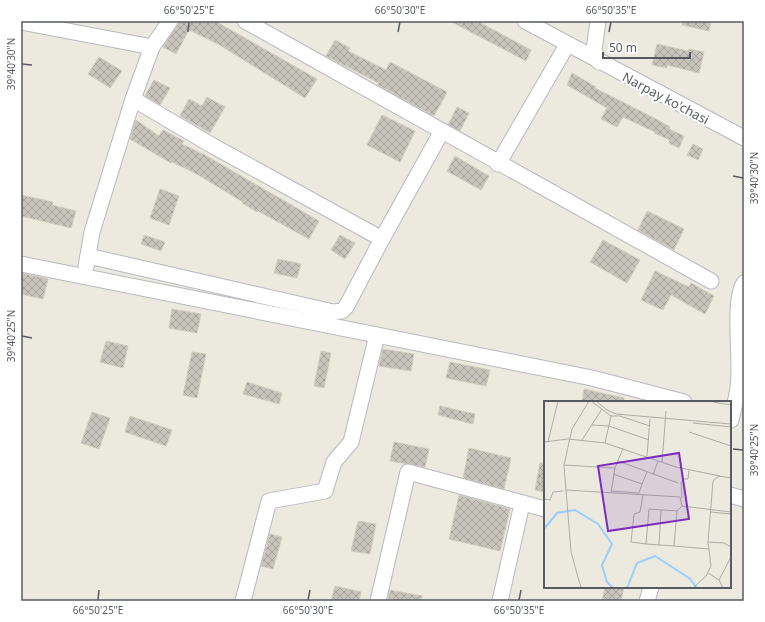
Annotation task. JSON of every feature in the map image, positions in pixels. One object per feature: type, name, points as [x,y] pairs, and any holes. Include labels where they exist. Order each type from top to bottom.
[{"type":"street","points":[[84,277],[92,232],[133,99],[152,47],[170,21]]},
{"type":"street","points":[[244,21],[442,131],[498,164],[711,281]]},
{"type":"street","name":"Narpay ko'chasi","points":[[525,21],[567,45],[744,138]]},
{"type":"street","points":[[598,21],[594,50],[599,62]]},
{"type":"street","points":[[21,22],[152,47]]},
{"type":"street","points":[[498,164],[567,45]]},
{"type":"street","points":[[133,99],[213,146],[382,239]]},
{"type":"street","points":[[88,256],[333,312],[342,311],[346,307],[442,131]]},
{"type":"street","points":[[21,264],[592,378],[680,401]]},
{"type":"street","points":[[731,417],[738,386],[739,304],[744,282]]},
{"type":"street","points":[[243,601],[269,501],[325,491],[334,462],[351,442],[377,335]]},
{"type":"street","points":[[378,601],[408,472],[544,509]]},
{"type":"street","points":[[731,495],[744,499]]},
{"type":"street","points":[[500,601],[522,504]]},
{"type":"street","points":[[647,601],[651,588]]},
{"type":"building","points":[[179,21],[215,21],[317,79],[305,98],[218,44],[189,30],[176,54],[163,47]]},
{"type":"building","points":[[450,21],[477,21],[531,50],[526,61]]},
{"type":"building","points":[[683,21],[711,21],[709,31],[682,25]]},
{"type":"building","points":[[335,40],[350,48],[348,51],[386,70],[390,62],[447,92],[434,116],[378,85],[379,83],[326,56]]},
{"type":"building","points":[[657,44],[688,51],[689,49],[704,52],[699,73],[667,65],[667,68],[652,65]]},
{"type":"building","points":[[99,57],[122,71],[110,88],[88,74]]},
{"type":"building","points":[[572,73],[596,87],[595,88],[656,119],[670,127],[669,129],[684,136],[679,148],[669,143],[670,140],[623,117],[617,127],[601,119],[607,108],[567,85]]},
{"type":"building","points":[[154,80],[170,88],[160,105],[145,96]]},
{"type":"building","points":[[207,97],[225,107],[210,133],[180,116],[189,99],[202,106]]},
{"type":"building","points":[[457,107],[469,113],[460,131],[448,125]]},
{"type":"building","points":[[382,115],[415,131],[400,162],[367,145]]},
{"type":"building","points":[[136,120],[159,136],[163,130],[184,141],[182,144],[205,155],[319,221],[309,239],[258,211],[257,212],[195,173],[172,162],[171,163],[130,139]]},
{"type":"building","points":[[693,144],[703,149],[698,160],[687,155]]},
{"type":"building","points":[[455,156],[489,176],[481,190],[447,171]]},
{"type":"building","points":[[160,189],[179,196],[169,225],[150,218]]},
{"type":"building","points":[[21,195],[53,202],[52,205],[76,211],[71,228],[21,216]]},
{"type":"building","points":[[647,211],[684,229],[674,250],[638,230]]},
{"type":"building","points":[[144,235],[165,242],[161,251],[141,244]]},
{"type":"building","points":[[340,235],[355,243],[345,259],[331,250]]},
{"type":"building","points":[[603,240],[640,260],[627,283],[590,262]]},
{"type":"building","points":[[278,259],[301,264],[297,278],[274,273]]},
{"type":"building","points":[[655,271],[689,287],[691,283],[714,296],[705,314],[671,295],[663,310],[641,300]]},
{"type":"building","points":[[21,273],[48,279],[43,299],[21,294]]},
{"type":"building","points":[[172,309],[201,314],[197,333],[169,328]]},
{"type":"building","points":[[106,341],[128,346],[123,368],[100,362]]},
{"type":"building","points":[[383,349],[414,354],[411,371],[379,366]]},
{"type":"building","points":[[321,351],[331,353],[324,388],[314,386]]},
{"type":"building","points":[[192,352],[206,354],[197,398],[183,395]]},
{"type":"building","points":[[450,362],[490,370],[486,386],[446,378]]},
{"type":"building","points":[[247,382],[282,393],[279,404],[243,394]]},
{"type":"building","points":[[584,389],[624,398],[624,401],[582,401]]},
{"type":"building","points":[[440,406],[475,414],[473,424],[438,415]]},
{"type":"building","points":[[92,412],[110,418],[99,449],[81,443]]},
{"type":"building","points":[[130,416],[172,430],[166,446],[125,432]]},
{"type":"building","points":[[394,442],[429,449],[425,467],[390,461]]},
{"type":"building","points":[[469,448],[511,458],[504,489],[463,478]]},
{"type":"building","points":[[540,463],[544,463],[544,492],[535,490]]},
{"type":"building","points":[[459,495],[510,509],[500,551],[449,539]]},
{"type":"building","points":[[358,521],[376,524],[370,554],[351,551]]},
{"type":"building","points":[[270,534],[282,537],[273,569],[261,566]]},
{"type":"building","points":[[335,586],[361,592],[359,601],[331,601]]},
{"type":"building","points":[[605,588],[624,588],[621,601],[602,601]]},
{"type":"building","points":[[390,590],[422,596],[421,601],[388,599]]}]
